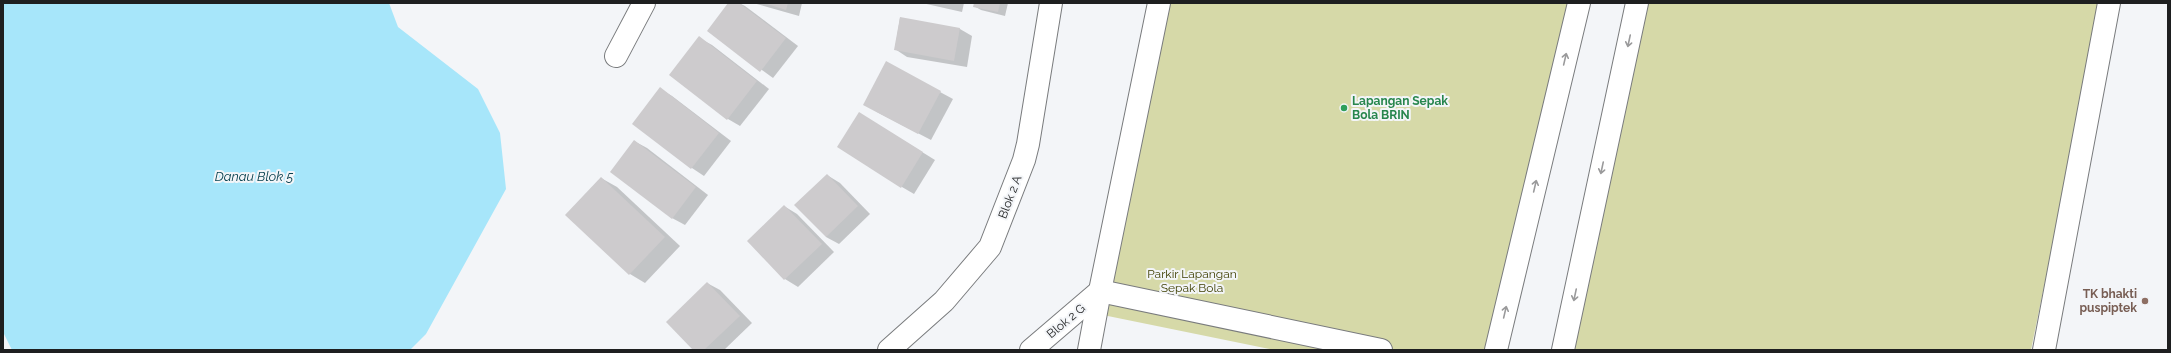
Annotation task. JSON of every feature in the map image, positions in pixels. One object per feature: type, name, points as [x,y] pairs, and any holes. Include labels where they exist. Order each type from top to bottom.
[{"type":"street","points":[[616,56],[644,3]]},
{"type":"street","name":"Blok 2 A","points":[[889,350],[944,301],[990,247],[1024,160],[1028,144],[1050,3]]},
{"type":"street","points":[[1089,350],[1158,3]]},
{"type":"street","points":[[1496,350],[1579,3]]},
{"type":"street","points":[[1563,350],[1637,3]]},
{"type":"street","points":[[2044,350],[2109,3]]},
{"type":"street","points":[[1100,291],[1381,350]]},
{"type":"street","name":"Blok 2 G","points":[[1031,350],[1100,291]]},
{"type":"green space","name":"Lapangan Sepak Bola BRIN","points":[[1163,3],[1568,3],[1499,350],[1274,350],[1098,314]]},
{"type":"green space","points":[[1644,3],[2102,3],[2031,350],[1573,350]]},
{"type":"water","name":"Danau Blok 5","points":[[3,3],[389,3],[398,27],[478,89],[500,133],[506,189],[426,334],[410,350],[12,350],[3,332]]},
{"type":"building","points":[[728,3],[739,3],[786,38],[760,72],[707,31]]},
{"type":"building","points":[[764,3],[788,3],[786,10]]},
{"type":"building","points":[[974,3],[1000,3],[998,12],[973,7]]},
{"type":"building","points":[[900,17],[960,28],[954,61],[894,50]]},
{"type":"building","points":[[699,36],[757,81],[727,120],[669,75]]},
{"type":"building","points":[[886,61],[941,91],[918,134],[863,105]]},
{"type":"building","points":[[660,87],[719,133],[691,169],[632,124]]},
{"type":"building","points":[[859,112],[923,152],[901,188],[837,147]]},
{"type":"building","points":[[634,140],[696,187],[672,219],[610,172]]},
{"type":"building","points":[[827,174],[858,206],[826,237],[794,205]]},
{"type":"building","points":[[601,177],[665,237],[629,275],[565,215]]},
{"type":"building","points":[[784,205],[822,244],[784,280],[747,241]]},
{"type":"building","points":[[707,282],[740,316],[704,350],[693,350],[666,322]]},
{"type":"place","name":"Lapangan Sepak Bola BRIN","points":[[1344,108]]},
{"type":"place","name":"TK bhakti puspiptek","points":[[2145,301]]},
{"type":"park label","name":"Parkir Lapangan Sepak Bola","points":[[1192,281]]}]
